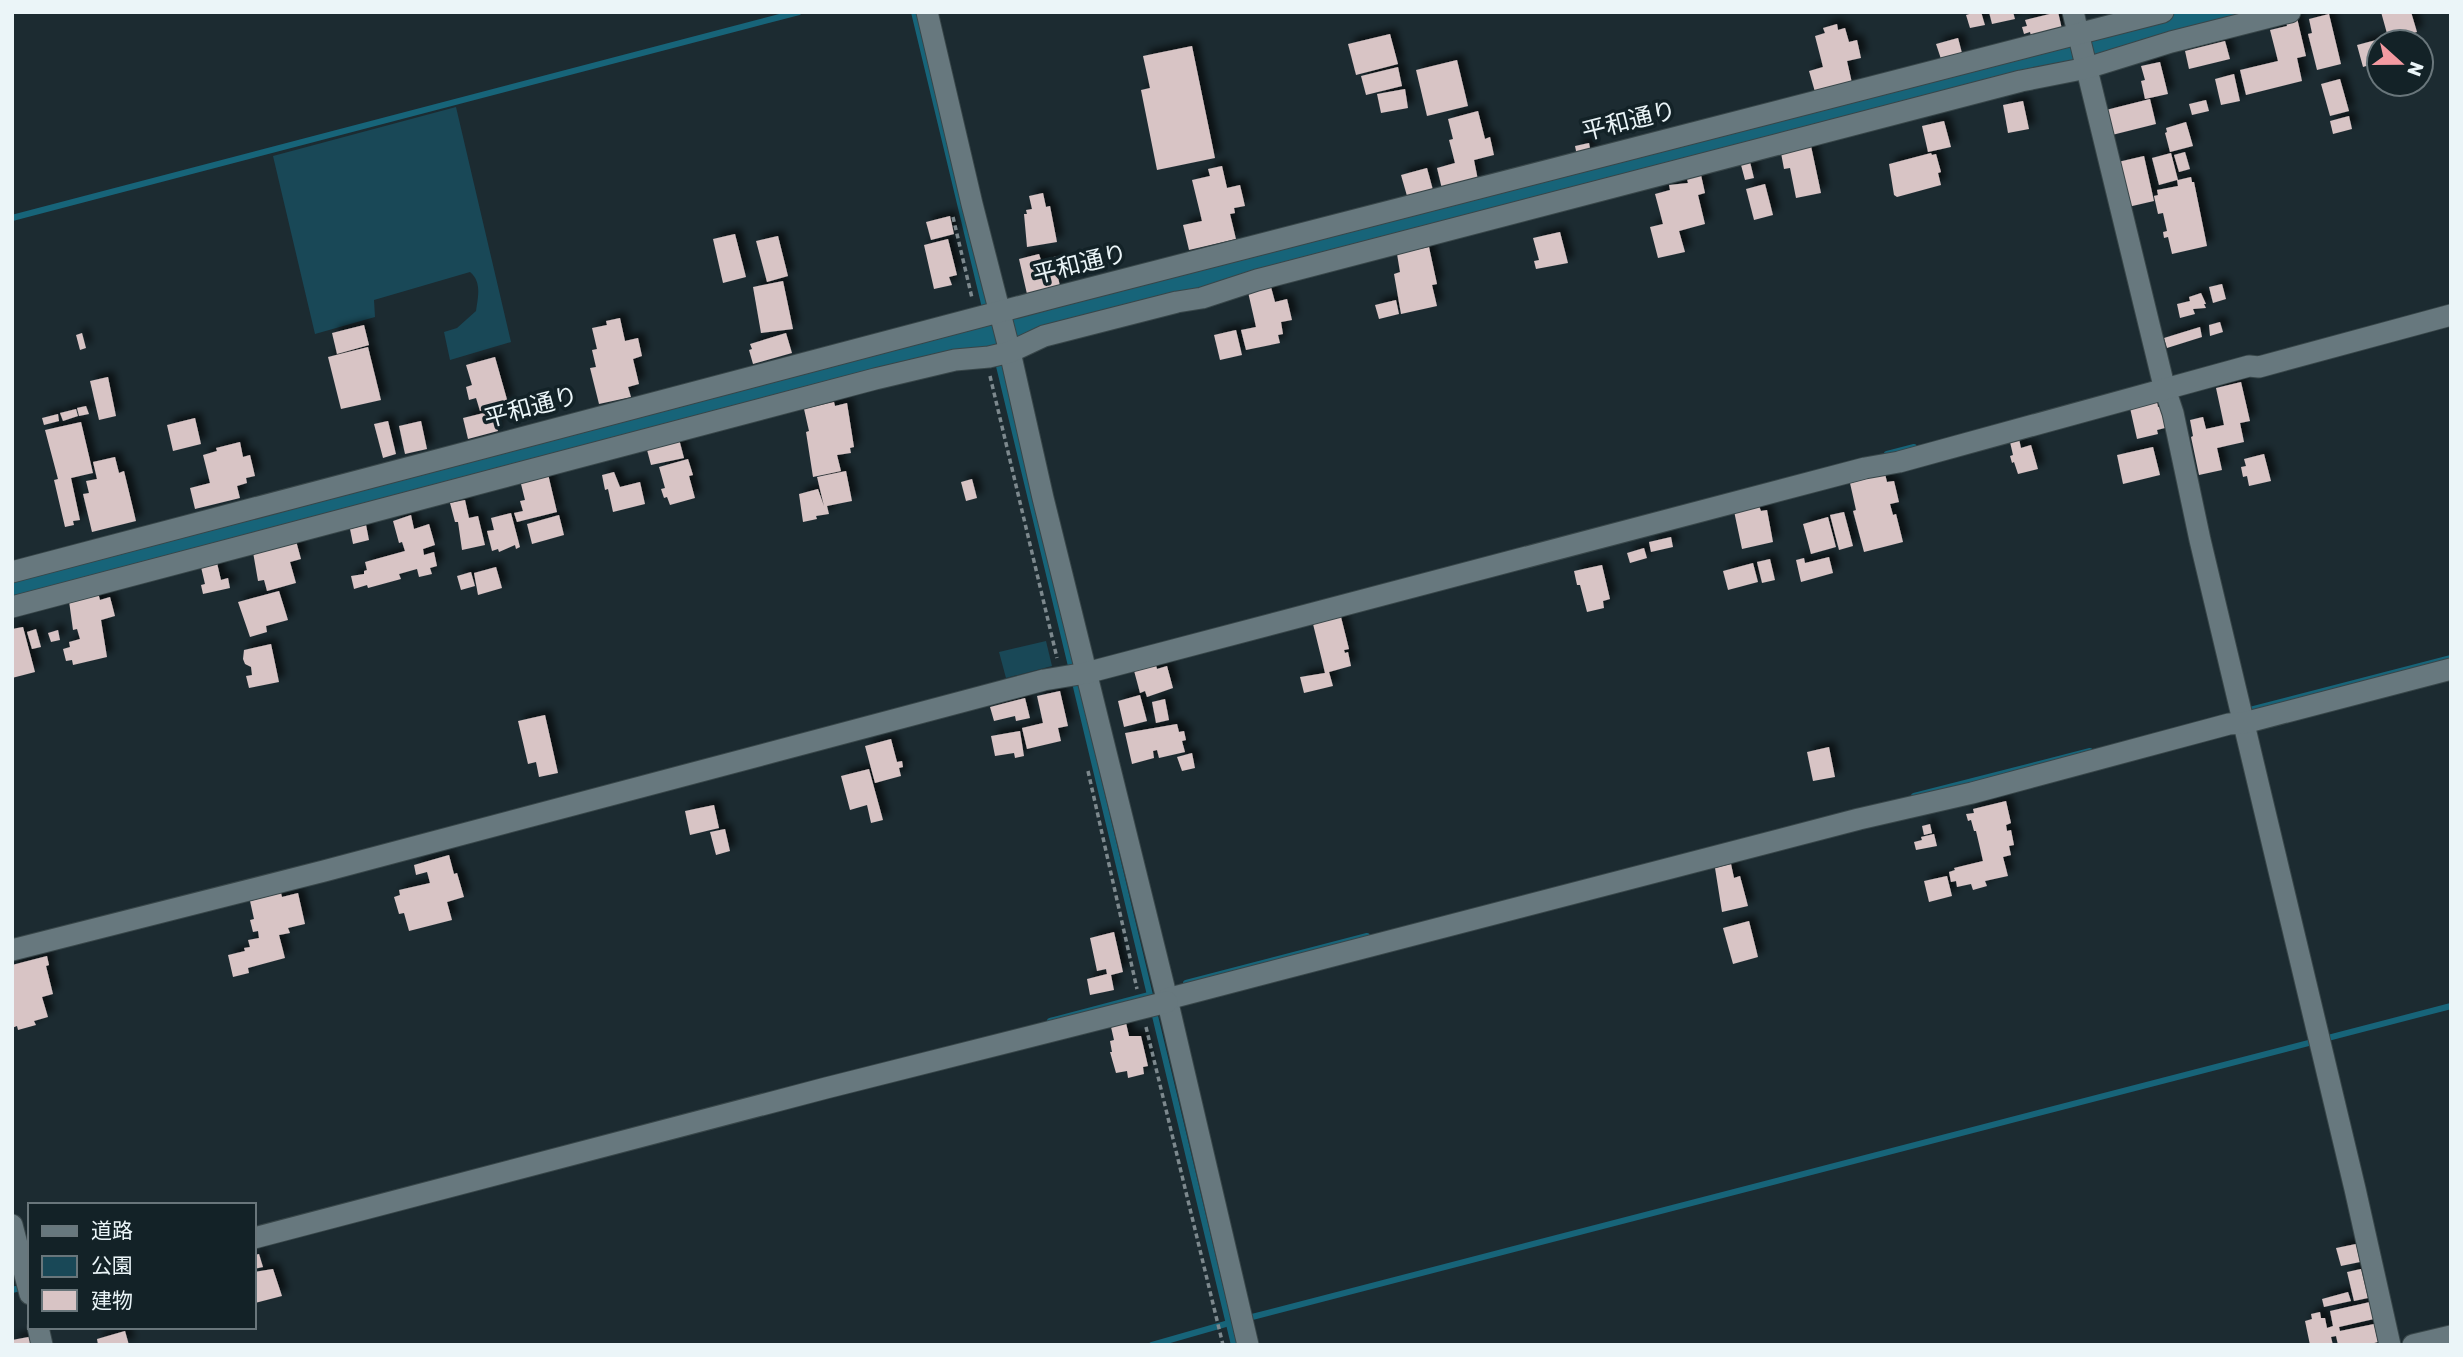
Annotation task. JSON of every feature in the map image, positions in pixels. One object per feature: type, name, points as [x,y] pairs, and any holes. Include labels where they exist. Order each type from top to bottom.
[{"type":"street","points":[[927,12],[972,204],[994,314],[998,353],[1043,498],[1073,672],[1153,1003],[1248,1345]]},
{"type":"street","points":[[2073,12],[2173,413],[2390,1345]]},
{"type":"street","name":"平和通り","points":[[12,572],[994,314],[2078,37],[2163,12]]},
{"type":"street","points":[[12,607],[875,379],[954,360],[998,353],[1044,336],[1202,298],[1257,280],[2290,12]]},
{"type":"street","points":[[12,950],[338,867],[2164,385],[2249,366],[2259,367],[2451,315]]},
{"type":"street","points":[[256,1237],[1859,819],[1972,793],[2230,724],[2242,717],[2451,669]]},
{"type":"street","points":[[12,1225],[28,1287]]},
{"type":"street","points":[[12,1300],[28,1292]]},
{"type":"street","points":[[2413,1345],[2451,1336]]},
{"type":"path","points":[[998,353],[1073,672]]},
{"type":"path","points":[[1086,764],[1153,1003],[1223,1345]]},
{"type":"green space","points":[[456,107],[511,342],[450,360],[444,332],[457,328],[476,311],[478,285],[470,272],[374,300],[375,317],[315,334],[273,156]]},
{"type":"green space","points":[[1046,641],[1052,666],[1006,678],[999,652]]},
{"type":"building","points":[[1981,12],[1985,25],[1970,28],[1966,15]]},
{"type":"building","points":[[1989,12],[2013,12],[2015,19],[1992,24]]},
{"type":"building","points":[[2058,12],[2062,29],[2031,36],[2030,32],[2024,34],[2022,27],[2027,26],[2025,20]]},
{"type":"building","points":[[2381,12],[2411,12],[2416,28],[2385,28]]},
{"type":"building","points":[[2329,14],[2341,64],[2317,70],[2308,34],[2312,33],[2309,19]]},
{"type":"building","points":[[2297,18],[2306,56],[2297,58],[2302,81],[2246,95],[2240,70],[2278,61],[2270,30],[2287,26],[2286,21]]},
{"type":"building","points":[[1837,24],[1838,30],[1845,28],[1849,42],[1857,40],[1861,58],[1847,61],[1852,83],[1815,92],[1809,71],[1823,67],[1815,36],[1825,33],[1823,28]]},
{"type":"building","points":[[1390,34],[1398,64],[1356,75],[1348,44]]},
{"type":"building","points":[[1958,38],[1962,53],[1941,59],[1936,44]]},
{"type":"building","points":[[2225,41],[2230,59],[2189,69],[2185,51]]},
{"type":"building","points":[[2365,43],[2365,66],[2363,67],[2357,45]]},
{"type":"building","points":[[1192,46],[1215,158],[1157,170],[1141,90],[1150,88],[1143,56]]},
{"type":"building","points":[[1457,60],[1468,106],[1427,116],[1416,70]]},
{"type":"building","points":[[2160,62],[2168,94],[2145,99],[2141,81],[2145,80],[2141,66]]},
{"type":"building","points":[[1398,67],[1402,86],[1366,95],[1361,76]]},
{"type":"building","points":[[2234,74],[2240,101],[2221,105],[2215,79]]},
{"type":"building","points":[[2340,79],[2349,111],[2330,116],[2321,84]]},
{"type":"building","points":[[1405,89],[1408,108],[1381,113],[1377,94]]},
{"type":"building","points":[[2150,99],[2156,124],[2112,135],[2106,110]]},
{"type":"building","points":[[2206,100],[2209,111],[2192,115],[2189,104]]},
{"type":"building","points":[[2023,101],[2029,129],[2008,133],[2003,105]]},
{"type":"building","points":[[1478,111],[1485,139],[1490,137],[1494,155],[1474,160],[1478,180],[1442,189],[1437,168],[1455,163],[1449,140],[1453,139],[1448,119]]},
{"type":"building","points":[[2349,116],[2352,129],[2333,134],[2330,121]]},
{"type":"building","points":[[1944,121],[1951,147],[1928,152],[1922,126]]},
{"type":"building","points":[[2186,122],[2193,146],[2170,152],[2166,128]]},
{"type":"building","points":[[1589,143],[1591,153],[1577,156],[1575,146]]},
{"type":"building","points":[[1811,146],[1821,193],[1796,198],[1790,168],[1784,169],[1781,153]]},
{"type":"building","points":[[2185,152],[2190,169],[2179,172],[2174,155]]},
{"type":"building","points":[[2171,153],[2178,180],[2191,177],[2194,182],[2207,246],[2172,254],[2168,237],[2164,238],[2163,232],[2167,231],[2163,213],[2158,214],[2154,196],[2158,195],[2157,190],[2178,186],[2177,180],[2159,185],[2152,158]]},
{"type":"building","points":[[1936,154],[1941,185],[1897,197],[1894,195],[1889,164]]},
{"type":"building","points":[[2144,156],[2154,201],[2128,207],[2118,162]]},
{"type":"building","points":[[1750,162],[1754,178],[1745,180],[1741,165]]},
{"type":"building","points":[[1222,166],[1227,188],[1240,185],[1245,206],[1234,208],[1235,213],[1230,214],[1236,239],[1189,250],[1183,225],[1202,221],[1192,180],[1210,176],[1208,169]]},
{"type":"building","points":[[1427,168],[1433,190],[1407,196],[1401,175]]},
{"type":"building","points":[[1701,175],[1705,193],[1698,195],[1705,224],[1679,231],[1685,252],[1658,258],[1650,227],[1663,224],[1655,194],[1670,190],[1669,185],[1688,183],[1687,179]]},
{"type":"building","points":[[1765,184],[1773,215],[1754,220],[1746,189]]},
{"type":"building","points":[[1043,193],[1046,207],[1050,206],[1057,242],[1027,247],[1024,214],[1027,214],[1026,210],[1032,209],[1029,196]]},
{"type":"building","points":[[950,216],[954,234],[931,240],[926,222]]},
{"type":"building","points":[[1560,232],[1568,263],[1536,269],[1534,261],[1539,260],[1533,238]]},
{"type":"building","points":[[735,234],[746,277],[723,283],[713,239]]},
{"type":"building","points":[[778,236],[788,276],[767,282],[756,241]]},
{"type":"building","points":[[948,239],[957,275],[949,277],[952,285],[934,289],[924,245]]},
{"type":"building","points":[[1429,247],[1437,284],[1432,285],[1437,306],[1401,314],[1394,274],[1400,272],[1397,254]]},
{"type":"building","points":[[1039,254],[1041,260],[1058,256],[1062,272],[1057,273],[1060,286],[1027,294],[1019,259]]},
{"type":"building","points":[[783,281],[793,329],[761,333],[753,287]]},
{"type":"building","points":[[2222,284],[2226,299],[2213,303],[2209,287]]},
{"type":"building","points":[[1271,287],[1275,302],[1287,299],[1292,320],[1281,322],[1283,334],[1278,335],[1280,343],[1246,350],[1241,330],[1256,327],[1248,292]]},
{"type":"building","points":[[2201,293],[2206,308],[2193,309],[2195,314],[2180,318],[2177,304],[2190,301],[2189,297]]},
{"type":"building","points":[[1396,300],[1399,314],[1379,319],[1375,305]]},
{"type":"building","points":[[620,318],[625,341],[638,338],[642,356],[633,359],[639,384],[628,387],[631,397],[599,404],[590,368],[596,367],[592,350],[597,349],[592,328],[607,325],[606,321]]},
{"type":"building","points":[[2220,322],[2223,332],[2210,336],[2209,325]]},
{"type":"building","points":[[364,325],[369,345],[337,354],[332,333]]},
{"type":"building","points":[[2200,327],[2202,337],[2167,348],[2164,338]]},
{"type":"building","points":[[1236,330],[1242,355],[1220,360],[1214,335]]},
{"type":"building","points":[[82,333],[86,348],[80,350],[76,335]]},
{"type":"building","points":[[786,333],[792,353],[753,364],[750,344]]},
{"type":"building","points":[[368,347],[381,400],[341,409],[328,357]]},
{"type":"building","points":[[495,357],[508,403],[480,411],[476,398],[469,400],[466,387],[472,385],[466,365]]},
{"type":"building","points":[[108,377],[116,416],[99,420],[90,381]]},
{"type":"building","points":[[2241,382],[2250,421],[2240,423],[2244,442],[2217,448],[2222,470],[2199,475],[2190,420],[2203,417],[2206,429],[2224,425],[2216,388]]},
{"type":"building","points":[[834,402],[835,406],[847,403],[854,447],[850,448],[851,453],[837,455],[841,471],[813,477],[804,409]]},
{"type":"building","points":[[2157,402],[2158,407],[2164,406],[2169,427],[2157,430],[2158,434],[2137,439],[2130,408]]},
{"type":"building","points":[[86,406],[89,414],[79,416],[77,408]]},
{"type":"building","points":[[76,409],[78,416],[63,421],[60,413]]},
{"type":"building","points":[[492,411],[498,431],[468,439],[463,418]]},
{"type":"building","points":[[58,414],[59,421],[44,425],[42,418]]},
{"type":"building","points":[[195,418],[201,444],[173,451],[167,425]]},
{"type":"building","points":[[388,421],[396,454],[383,458],[374,424]]},
{"type":"building","points":[[421,421],[427,449],[405,454],[399,426]]},
{"type":"building","points":[[81,422],[93,473],[71,478],[80,520],[65,527],[54,480],[58,479],[45,430]]},
{"type":"building","points":[[679,439],[684,458],[651,465],[646,446]]},
{"type":"building","points":[[2019,439],[2021,448],[2031,445],[2038,469],[2018,474],[2010,456],[2013,455],[2010,442]]},
{"type":"building","points":[[240,442],[243,457],[250,455],[255,476],[246,478],[247,483],[237,486],[240,498],[195,509],[190,488],[210,483],[203,455],[217,451],[216,448]]},
{"type":"building","points":[[2153,447],[2160,475],[2123,484],[2117,455]]},
{"type":"building","points":[[2264,454],[2271,481],[2249,486],[2241,467],[2246,466],[2244,459]]},
{"type":"building","points":[[115,457],[119,473],[124,471],[136,521],[92,532],[83,494],[89,493],[86,481],[97,479],[93,462]]},
{"type":"building","points":[[688,459],[695,498],[670,505],[661,489],[665,488],[659,467]]},
{"type":"building","points":[[846,471],[852,501],[827,506],[829,514],[803,522],[799,494],[818,489],[824,506],[817,477]]},
{"type":"building","points":[[614,472],[620,487],[640,482],[645,504],[613,512],[602,475]]},
{"type":"building","points":[[548,474],[557,512],[517,522],[514,513],[523,511],[520,501],[525,500],[520,480]]},
{"type":"building","points":[[1885,474],[1887,482],[1894,481],[1899,502],[1890,504],[1893,515],[1896,514],[1903,542],[1864,552],[1853,511],[1856,510],[1850,483]]},
{"type":"building","points":[[972,479],[977,498],[966,501],[961,482]]},
{"type":"building","points":[[465,500],[469,518],[478,516],[485,545],[462,550],[458,522],[455,522],[450,503]]},
{"type":"building","points":[[1759,506],[1761,511],[1767,510],[1773,542],[1742,549],[1734,511]]},
{"type":"building","points":[[1844,512],[1853,546],[1839,550],[1830,515]]},
{"type":"building","points":[[511,513],[520,547],[516,549],[515,545],[499,552],[498,549],[492,551],[487,531],[494,530],[491,518]]},
{"type":"building","points":[[411,515],[414,529],[429,524],[435,545],[423,549],[424,555],[434,552],[437,566],[430,568],[432,574],[419,577],[417,569],[399,574],[401,579],[354,589],[351,576],[364,574],[367,570],[365,562],[405,551],[402,542],[399,543],[393,521]]},
{"type":"building","points":[[559,515],[564,535],[532,544],[527,524]]},
{"type":"building","points":[[1828,517],[1836,547],[1811,554],[1803,524]]},
{"type":"building","points":[[366,525],[369,540],[353,544],[350,529]]},
{"type":"building","points":[[1671,537],[1673,547],[1651,552],[1649,542]]},
{"type":"building","points":[[296,541],[301,559],[290,562],[296,583],[267,591],[264,580],[258,581],[253,552]]},
{"type":"building","points":[[1644,548],[1647,558],[1630,563],[1627,553]]},
{"type":"building","points":[[1829,557],[1833,573],[1801,582],[1796,560],[1804,558],[1805,563]]},
{"type":"building","points":[[1770,559],[1775,580],[1762,583],[1757,562]]},
{"type":"building","points":[[217,563],[221,580],[228,578],[230,588],[203,594],[201,585],[205,584],[201,567]]},
{"type":"building","points":[[1753,563],[1758,582],[1728,590],[1723,571]]},
{"type":"building","points":[[1602,565],[1610,599],[1603,601],[1604,608],[1587,612],[1574,571]]},
{"type":"building","points":[[496,567],[502,588],[478,595],[474,573]]},
{"type":"building","points":[[471,572],[475,586],[461,590],[457,576]]},
{"type":"building","points":[[279,591],[288,620],[266,626],[267,632],[250,637],[238,602]]},
{"type":"building","points":[[98,593],[100,600],[110,597],[115,616],[101,620],[107,657],[73,665],[72,660],[66,661],[63,649],[70,647],[69,642],[80,639],[77,629],[73,630],[69,601]]},
{"type":"building","points":[[1341,617],[1349,649],[1344,650],[1345,653],[1348,652],[1351,666],[1329,672],[1333,686],[1304,693],[1300,677],[1325,673],[1313,624]]},
{"type":"building","points":[[23,627],[35,672],[12,678],[12,629]]},
{"type":"building","points":[[36,629],[41,647],[32,649],[27,632]]},
{"type":"building","points":[[58,630],[60,640],[51,642],[48,633]]},
{"type":"building","points":[[271,644],[279,682],[249,688],[246,676],[252,675],[251,667],[245,664],[244,650]]},
{"type":"building","points":[[1155,662],[1157,669],[1167,666],[1173,688],[1147,697],[1145,691],[1140,693],[1133,667]]},
{"type":"building","points":[[1060,691],[1068,726],[1058,728],[1061,741],[1027,749],[1022,728],[1043,723],[1037,696]]},
{"type":"building","points":[[1140,695],[1147,721],[1124,727],[1118,701]]},
{"type":"building","points":[[1025,698],[1030,718],[1016,721],[1015,716],[994,721],[990,707]]},
{"type":"building","points":[[1165,699],[1169,720],[1156,723],[1152,702]]},
{"type":"building","points":[[545,715],[558,773],[539,777],[536,762],[528,764],[518,721]]},
{"type":"building","points":[[1177,724],[1179,732],[1184,731],[1186,740],[1182,741],[1185,752],[1159,758],[1157,750],[1153,751],[1154,758],[1132,764],[1125,733]]},
{"type":"building","points":[[1020,731],[1024,756],[1015,758],[1014,753],[995,756],[991,736]]},
{"type":"building","points":[[891,739],[897,762],[902,761],[903,767],[899,768],[901,776],[875,783],[865,746]]},
{"type":"building","points":[[1829,747],[1835,777],[1813,781],[1807,752]]},
{"type":"building","points":[[1192,753],[1195,768],[1182,771],[1177,757]]},
{"type":"building","points":[[869,769],[883,820],[871,823],[867,805],[850,810],[841,776]]},
{"type":"building","points":[[2006,801],[2011,823],[2006,825],[2007,831],[2011,830],[2014,845],[2009,846],[2011,855],[2003,857],[2008,876],[1985,881],[1987,886],[1973,890],[1971,884],[1957,887],[1956,881],[1951,882],[1949,872],[1955,870],[1954,868],[1983,861],[1976,831],[1966,814],[1974,813],[1973,809]]},
{"type":"building","points":[[714,805],[719,828],[690,835],[685,811]]},
{"type":"building","points":[[1930,824],[1932,833],[1924,835],[1922,826]]},
{"type":"building","points":[[725,829],[730,851],[716,855],[710,832]]},
{"type":"building","points":[[1934,834],[1937,846],[1916,850],[1914,842]]},
{"type":"building","points":[[449,855],[464,897],[447,902],[452,920],[409,931],[404,913],[399,914],[394,897],[400,895],[399,890],[430,883],[427,872],[416,875],[414,865]]},
{"type":"building","points":[[1731,864],[1734,878],[1740,876],[1748,906],[1722,912],[1715,868]]},
{"type":"building","points":[[1947,876],[1952,896],[1929,902],[1924,881]]},
{"type":"building","points":[[281,893],[282,897],[298,893],[305,924],[288,928],[290,933],[279,935],[285,958],[248,968],[249,973],[233,977],[228,955],[245,951],[244,948],[250,947],[248,940],[259,938],[258,931],[253,932],[250,920],[254,919],[250,901]]},
{"type":"building","points":[[1749,921],[1758,957],[1733,964],[1723,928]]},
{"type":"building","points":[[1114,932],[1123,972],[1111,975],[1114,990],[1090,995],[1087,979],[1107,974],[1106,969],[1097,971],[1090,938]]},
{"type":"building","points":[[47,956],[49,965],[46,966],[53,994],[42,997],[48,1017],[34,1021],[36,1025],[18,1030],[17,1026],[12,1028],[12,965]]},
{"type":"building","points":[[1126,1023],[1129,1036],[1141,1036],[1148,1066],[1143,1067],[1144,1074],[1128,1078],[1127,1071],[1116,1073],[1110,1052],[1110,1041],[1114,1040],[1111,1027]]},
{"type":"building","points":[[2356,1244],[2360,1262],[2341,1266],[2336,1248]]},
{"type":"building","points":[[259,1254],[263,1267],[256,1269],[256,1255]]},
{"type":"building","points":[[273,1269],[282,1296],[256,1303],[256,1272]]},
{"type":"building","points":[[2361,1269],[2368,1298],[2354,1301],[2347,1272]]},
{"type":"building","points":[[2348,1292],[2351,1301],[2324,1307],[2322,1299]]},
{"type":"building","points":[[2370,1302],[2374,1319],[2339,1327],[2340,1331],[2374,1324],[2378,1342],[2367,1345],[2338,1345],[2336,1336],[2331,1337],[2333,1345],[2310,1345],[2305,1321],[2312,1319],[2311,1314],[2320,1312],[2321,1318],[2325,1318],[2327,1328],[2333,1326],[2330,1311]]},
{"type":"building","points":[[125,1331],[129,1345],[98,1345],[97,1339]]},
{"type":"building","points":[[34,1336],[36,1345],[12,1345],[12,1340]]},
{"type":"waterway","points":[[12,218],[799,12]]},
{"type":"waterway","points":[[914,12],[1234,1345]]},
{"type":"waterway","points":[[12,589],[2230,12]]},
{"type":"waterway","points":[[1887,454],[1914,447]]},
{"type":"waterway","points":[[2246,711],[2451,658]]},
{"type":"waterway","points":[[1914,796],[2090,751]]},
{"type":"waterway","points":[[1186,983],[1367,936]]},
{"type":"waterway","points":[[1050,1021],[1149,995]]},
{"type":"waterway","points":[[1252,1317],[2451,1006]]},
{"type":"waterway","points":[[12,1290],[24,1287]]},
{"type":"waterway","points":[[1152,1345],[1229,1323]]}]
